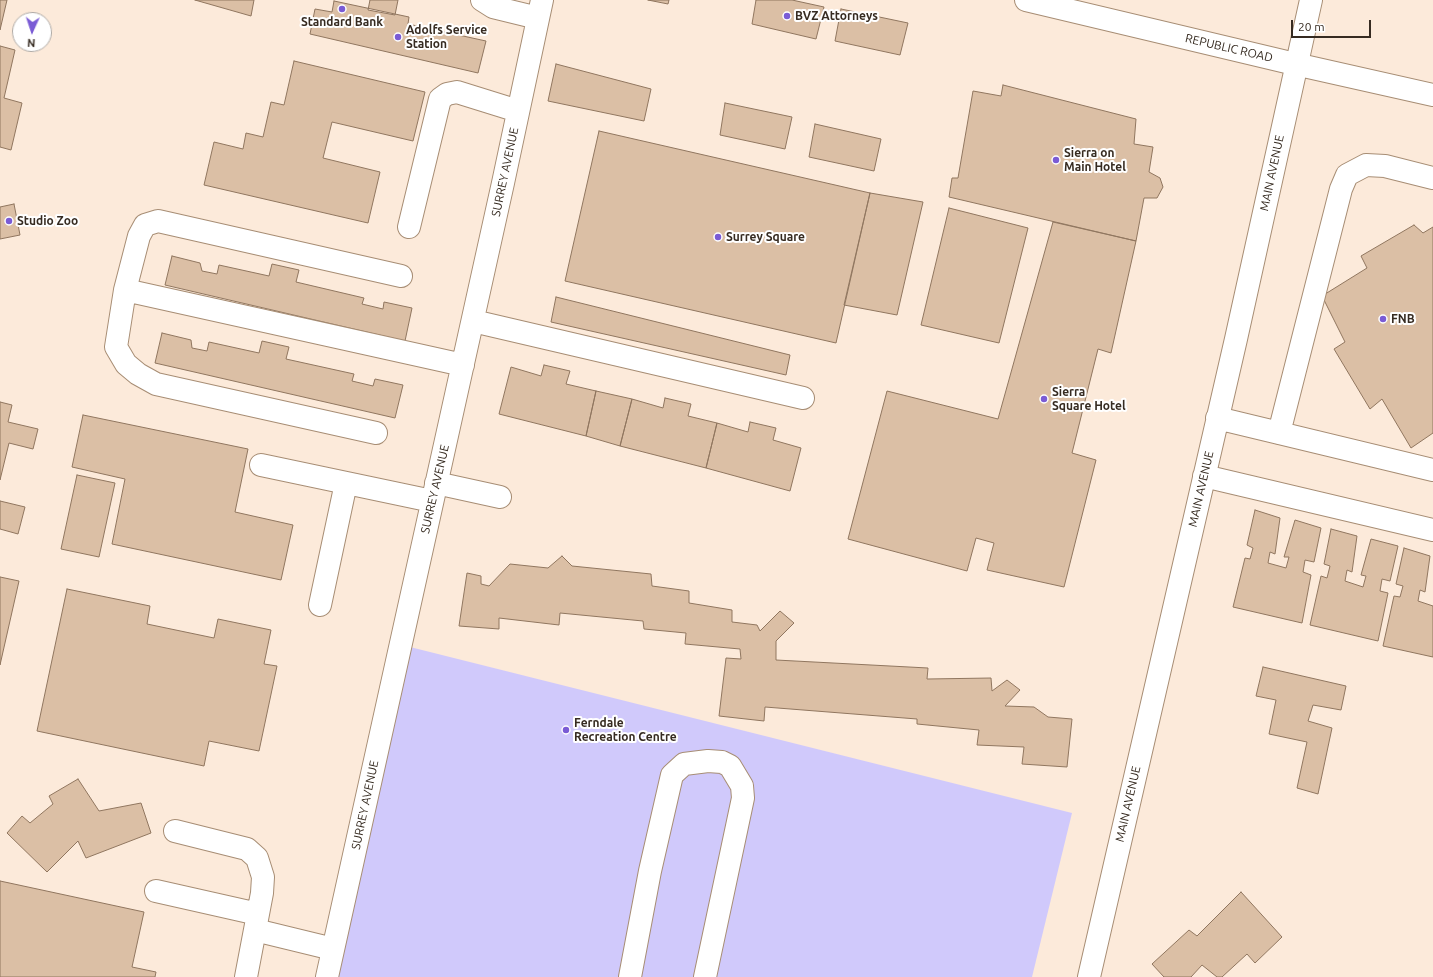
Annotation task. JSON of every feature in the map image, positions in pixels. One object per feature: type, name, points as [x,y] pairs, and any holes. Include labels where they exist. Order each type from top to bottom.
[{"type":"street","points":[[482,0],[493,7],[540,9]]},
{"type":"street","name":"REPUBLIC ROAD","points":[[1026,0],[1433,95]]},
{"type":"street","name":"MAIN AVENUE","points":[[1089,977],[1204,476],[1310,0]]},
{"type":"street","name":"SURREY AVENUE","points":[[326,977],[473,321],[540,9]]},
{"type":"street","points":[[409,227],[440,99],[447,94],[457,92],[518,111]]},
{"type":"street","points":[[1279,433],[1341,189],[1347,175],[1366,165],[1385,166],[1433,178]]},
{"type":"street","points":[[376,433],[156,384],[138,374],[126,364],[116,347],[125,290],[139,236],[145,225],[158,221],[401,276]]},
{"type":"street","points":[[125,290],[463,365]]},
{"type":"street","points":[[473,321],[803,398]]},
{"type":"street","points":[[1217,418],[1433,470]]},
{"type":"street","points":[[261,465],[346,483],[500,497]]},
{"type":"street","points":[[1204,476],[1433,530]]},
{"type":"street","points":[[320,605],[346,483]]},
{"type":"street","points":[[630,977],[650,871],[672,775],[684,764],[708,761],[722,762],[730,766],[742,786],[743,798],[705,977]]},
{"type":"street","points":[[176,831],[247,849],[257,858],[263,877],[257,922],[246,977]]},
{"type":"street","points":[[156,891],[257,922],[333,949]]},
{"type":"shaded area","name":"Ferndale Recreation Centre","points":[[410,647],[1072,813],[1032,977],[336,977]]},
{"type":"building","points":[[0,0],[7,0],[0,30]]},
{"type":"building","points":[[195,0],[254,0],[251,16]]},
{"type":"building","points":[[370,0],[398,0],[395,15],[368,10]]},
{"type":"building","points":[[648,0],[669,0],[668,4]]},
{"type":"building","name":"BVZ Attorneys","points":[[756,0],[792,0],[824,7],[816,39],[752,24]]},
{"type":"building","name":"Adolfs Service Station","points":[[334,1],[409,17],[408,24],[486,41],[478,73],[310,34],[315,9],[332,12]]},
{"type":"building","points":[[841,9],[908,23],[900,55],[835,41]]},
{"type":"building","points":[[0,46],[12,49],[12,52],[15,52],[4,98],[22,103],[11,150],[0,147]]},
{"type":"building","points":[[294,61],[425,92],[413,141],[332,122],[323,158],[380,172],[368,223],[204,185],[214,142],[243,149],[246,133],[263,137],[271,102],[284,105]]},
{"type":"building","points":[[556,64],[651,89],[644,121],[548,101]]},
{"type":"building","name":"Sierra on Main Hotel","points":[[1003,85],[1136,119],[1134,144],[1153,147],[1149,172],[1160,178],[1163,187],[1157,198],[1144,198],[1136,241],[949,197],[952,178],[958,178],[973,91],[1001,96]]},
{"type":"building","points":[[725,103],[792,117],[785,149],[720,135]]},
{"type":"building","points":[[815,124],[881,139],[874,171],[809,157]]},
{"type":"building","name":"Surrey Square","points":[[599,131],[870,193],[836,343],[565,281]]},
{"type":"building","points":[[870,193],[923,202],[897,315],[844,305]]},
{"type":"building","name":"Studio Zoo","points":[[14,204],[20,235],[0,239],[0,207]]},
{"type":"building","points":[[949,208],[1028,228],[999,343],[921,325]]},
{"type":"building","name":"Sierra Square Hotel","points":[[1053,222],[1136,241],[1111,353],[1098,349],[1072,453],[1096,460],[1064,587],[987,570],[994,543],[976,538],[967,571],[848,539],[887,391],[998,419]]},
{"type":"building","name":"FNB","points":[[1414,225],[1423,233],[1433,227],[1433,433],[1411,448],[1382,399],[1370,409],[1334,349],[1345,342],[1322,296],[1367,268],[1361,256]]},
{"type":"building","points":[[172,256],[200,263],[202,271],[217,274],[219,265],[269,276],[272,264],[299,270],[296,282],[364,298],[362,304],[383,309],[384,302],[412,308],[405,341],[165,285]]},
{"type":"building","points":[[556,297],[790,355],[786,375],[551,322]]},
{"type":"building","points":[[162,333],[191,340],[192,348],[207,351],[209,342],[259,353],[262,341],[289,347],[286,359],[354,374],[352,381],[373,386],[375,379],[403,385],[395,418],[155,363]]},
{"type":"building","points":[[544,365],[570,371],[566,384],[596,391],[586,436],[499,414],[511,367],[541,376]]},
{"type":"building","points":[[596,391],[632,399],[620,446],[586,436]]},
{"type":"building","points":[[665,398],[691,404],[688,416],[717,423],[706,468],[620,446],[632,399],[663,408]]},
{"type":"building","points":[[0,402],[12,405],[8,422],[38,429],[33,449],[9,443],[0,480]]},
{"type":"building","points":[[83,415],[248,449],[235,512],[293,525],[281,580],[112,544],[125,479],[72,467]]},
{"type":"building","points":[[750,422],[776,428],[773,440],[801,448],[790,491],[706,468],[717,423],[748,432]]},
{"type":"building","points":[[77,475],[115,483],[99,557],[61,549]]},
{"type":"building","points":[[0,501],[25,507],[18,534],[0,529]]},
{"type":"building","points":[[1255,510],[1280,518],[1275,554],[1270,552],[1268,563],[1286,568],[1289,557],[1284,557],[1295,520],[1321,528],[1314,562],[1305,560],[1303,572],[1311,575],[1302,623],[1233,607],[1245,558],[1250,559],[1253,548],[1247,545]]},
{"type":"building","points":[[1331,529],[1357,536],[1352,572],[1347,570],[1345,581],[1363,587],[1366,576],[1361,575],[1371,539],[1398,546],[1390,581],[1382,579],[1380,591],[1388,593],[1378,641],[1310,625],[1321,576],[1327,578],[1330,566],[1324,564]]},
{"type":"building","points":[[1404,548],[1430,556],[1425,592],[1420,590],[1418,601],[1433,606],[1433,657],[1383,646],[1394,596],[1400,597],[1403,586],[1396,584]]},
{"type":"building","points":[[562,556],[572,566],[651,574],[652,586],[689,591],[689,603],[732,610],[732,622],[757,625],[760,631],[780,611],[794,623],[776,641],[776,660],[928,668],[927,679],[991,678],[992,691],[1007,680],[1020,690],[1005,706],[1034,707],[1048,717],[1072,719],[1067,767],[1022,764],[1024,747],[977,745],[979,730],[917,724],[917,719],[765,707],[764,721],[719,716],[726,658],[741,659],[740,649],[685,644],[686,633],[644,629],[643,621],[560,613],[559,625],[499,618],[499,629],[459,626],[467,573],[481,576],[481,584],[489,586],[510,564],[548,568]]},
{"type":"building","points":[[0,577],[19,581],[0,665]]},
{"type":"building","points":[[67,589],[150,606],[147,624],[214,638],[218,619],[271,630],[264,664],[277,666],[259,751],[209,741],[204,766],[37,731]]},
{"type":"building","points":[[1263,667],[1346,686],[1341,710],[1313,705],[1308,721],[1332,728],[1318,794],[1297,788],[1307,742],[1269,734],[1276,700],[1256,696]]},
{"type":"building","points":[[78,779],[99,811],[141,803],[151,833],[86,858],[78,841],[47,872],[7,833],[22,816],[30,823],[53,804],[49,796]]},
{"type":"building","points":[[0,881],[144,912],[132,967],[156,972],[155,977],[0,977]]},
{"type":"building","points":[[1241,892],[1282,937],[1255,963],[1247,954],[1222,977],[1217,977],[1202,965],[1191,977],[1164,977],[1152,964],[1189,930],[1197,936]]},
{"type":"place","name":"Standard Bank","points":[[342,9]]},
{"type":"place","name":"BVZ Attorneys","points":[[787,16]]},
{"type":"place","name":"Adolfs Service Station","points":[[398,37]]},
{"type":"place","name":"Sierra on Main Hotel","points":[[1056,160]]},
{"type":"place","name":"Studio Zoo","points":[[9,221]]},
{"type":"place","name":"Surrey Square","points":[[718,237]]},
{"type":"place","name":"FNB","points":[[1383,319]]},
{"type":"place","name":"Sierra Square Hotel","points":[[1044,399]]},
{"type":"place","name":"Ferndale Recreation Centre","points":[[566,730]]}]
